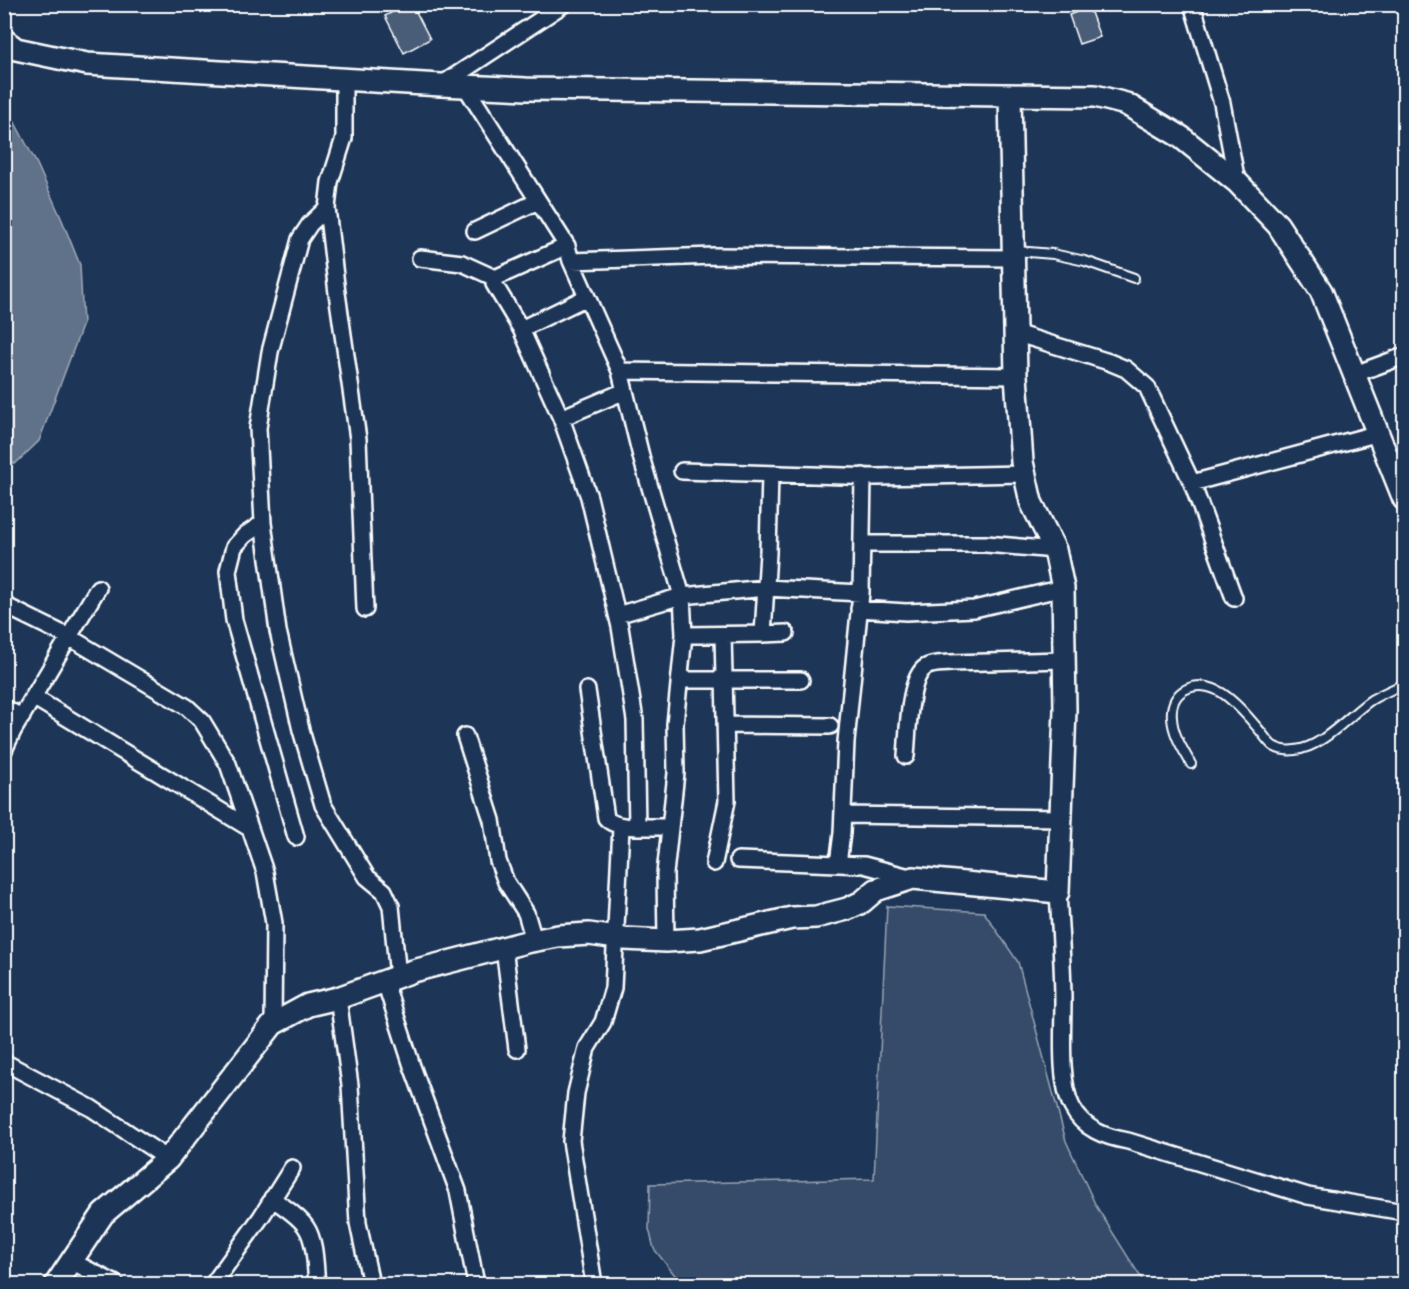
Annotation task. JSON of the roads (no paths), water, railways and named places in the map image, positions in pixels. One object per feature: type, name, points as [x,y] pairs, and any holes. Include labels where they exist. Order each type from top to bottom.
[{"type":"street","points":[[441,85],[564,4]]},
{"type":"street","points":[[1192,4],[1222,103],[1237,182]]},
{"type":"street","points":[[4,40],[16,49],[87,64],[344,80],[526,89],[1095,96],[1126,104],[1181,137],[1237,182],[1278,225],[1321,291],[1404,499]]},
{"type":"street","points":[[344,80],[344,138],[330,182],[327,208],[358,439],[365,609]]},
{"type":"street","points":[[465,86],[567,246],[571,261],[620,371],[667,552],[682,596],[684,635],[675,724],[676,773],[665,874],[666,941]]},
{"type":"street","points":[[1010,96],[1019,437],[1024,474],[1031,502],[1055,550],[1063,588],[1065,710],[1058,892],[1063,1002],[1062,1032],[1066,1091],[1072,1108],[1089,1128],[1111,1138],[1128,1141],[1308,1196],[1404,1212]]},
{"type":"street","points":[[475,231],[538,201]]},
{"type":"street","points":[[327,208],[310,224],[300,239],[270,352],[258,428],[263,523],[278,631],[301,730],[323,805],[367,877],[388,898],[391,906],[392,980],[412,1066],[458,1191],[477,1284]]},
{"type":"street","points":[[495,279],[567,246]]},
{"type":"street","points":[[571,261],[722,256],[1013,255]]},
{"type":"street","points":[[420,258],[462,263],[495,279]]},
{"type":"street","points":[[495,279],[494,284],[521,329],[561,418],[589,497],[617,615],[635,720],[638,826]]},
{"type":"street","points":[[521,329],[587,297]]},
{"type":"street","points":[[1015,333],[1109,362],[1126,369],[1147,387],[1192,483],[1234,598]]},
{"type":"street","points":[[1354,374],[1404,356]]},
{"type":"street","points":[[620,371],[1016,376]]},
{"type":"street","points":[[561,418],[625,391]]},
{"type":"street","points":[[1192,483],[1379,433]]},
{"type":"street","points":[[682,471],[863,476],[1024,474]]},
{"type":"street","points":[[763,473],[766,588],[763,634]]},
{"type":"street","points":[[838,864],[846,742],[861,593],[863,476]]},
{"type":"street","points":[[263,523],[245,535],[234,547],[228,571],[234,620],[296,837]]},
{"type":"street","points":[[862,544],[986,544],[1055,550]]},
{"type":"street","points":[[4,750],[98,588]]},
{"type":"street","points":[[617,615],[682,596],[766,588],[861,593]]},
{"type":"street","points":[[859,609],[906,612],[974,609],[1063,588]]},
{"type":"street","points":[[4,605],[69,637],[187,707],[202,722],[228,765],[265,872],[274,922],[273,1024]]},
{"type":"street","points":[[684,635],[786,633]]},
{"type":"street","points":[[714,863],[727,801],[723,634]]},
{"type":"street","points":[[906,756],[914,684],[925,667],[950,663],[1064,660]]},
{"type":"street","points":[[680,680],[801,680]]},
{"type":"street","points":[[587,690],[603,810],[611,824],[621,827],[670,827]]},
{"type":"street","points":[[33,697],[249,828]]},
{"type":"street","points":[[4,708],[22,717]]},
{"type":"street","points":[[725,725],[830,726]]},
{"type":"street","points":[[465,736],[492,820],[498,861],[506,882],[526,913],[534,940]]},
{"type":"street","points":[[843,815],[1061,818]]},
{"type":"street","points":[[594,1284],[571,1141],[576,1093],[587,1048],[603,1022],[613,988],[621,827]]},
{"type":"street","points":[[738,860],[872,867],[913,878],[1058,892]]},
{"type":"street","points":[[56,1284],[103,1214],[168,1159],[273,1024],[308,1005],[338,998],[413,971],[534,940],[589,934],[666,941],[700,939],[792,918],[816,917],[847,909],[862,902],[876,890],[913,878]]},
{"type":"street","points":[[504,948],[517,1049]]},
{"type":"street","points":[[338,998],[350,1085],[358,1223],[371,1284]]},
{"type":"street","points":[[4,1062],[91,1108],[168,1159]]},
{"type":"street","points":[[213,1284],[292,1168]]},
{"type":"street","points":[[272,1198],[300,1220],[306,1228],[311,1238],[317,1284]]},
{"type":"street","points":[[72,1261],[116,1284]]},
{"type":"lane","points":[[1013,255],[1053,254],[1085,261],[1134,278]]},
{"type":"lane","points":[[1191,764],[1173,730],[1171,713],[1173,701],[1179,692],[1186,688],[1200,686],[1222,693],[1235,704],[1272,746],[1285,751],[1314,745],[1371,700],[1404,684]]}]
